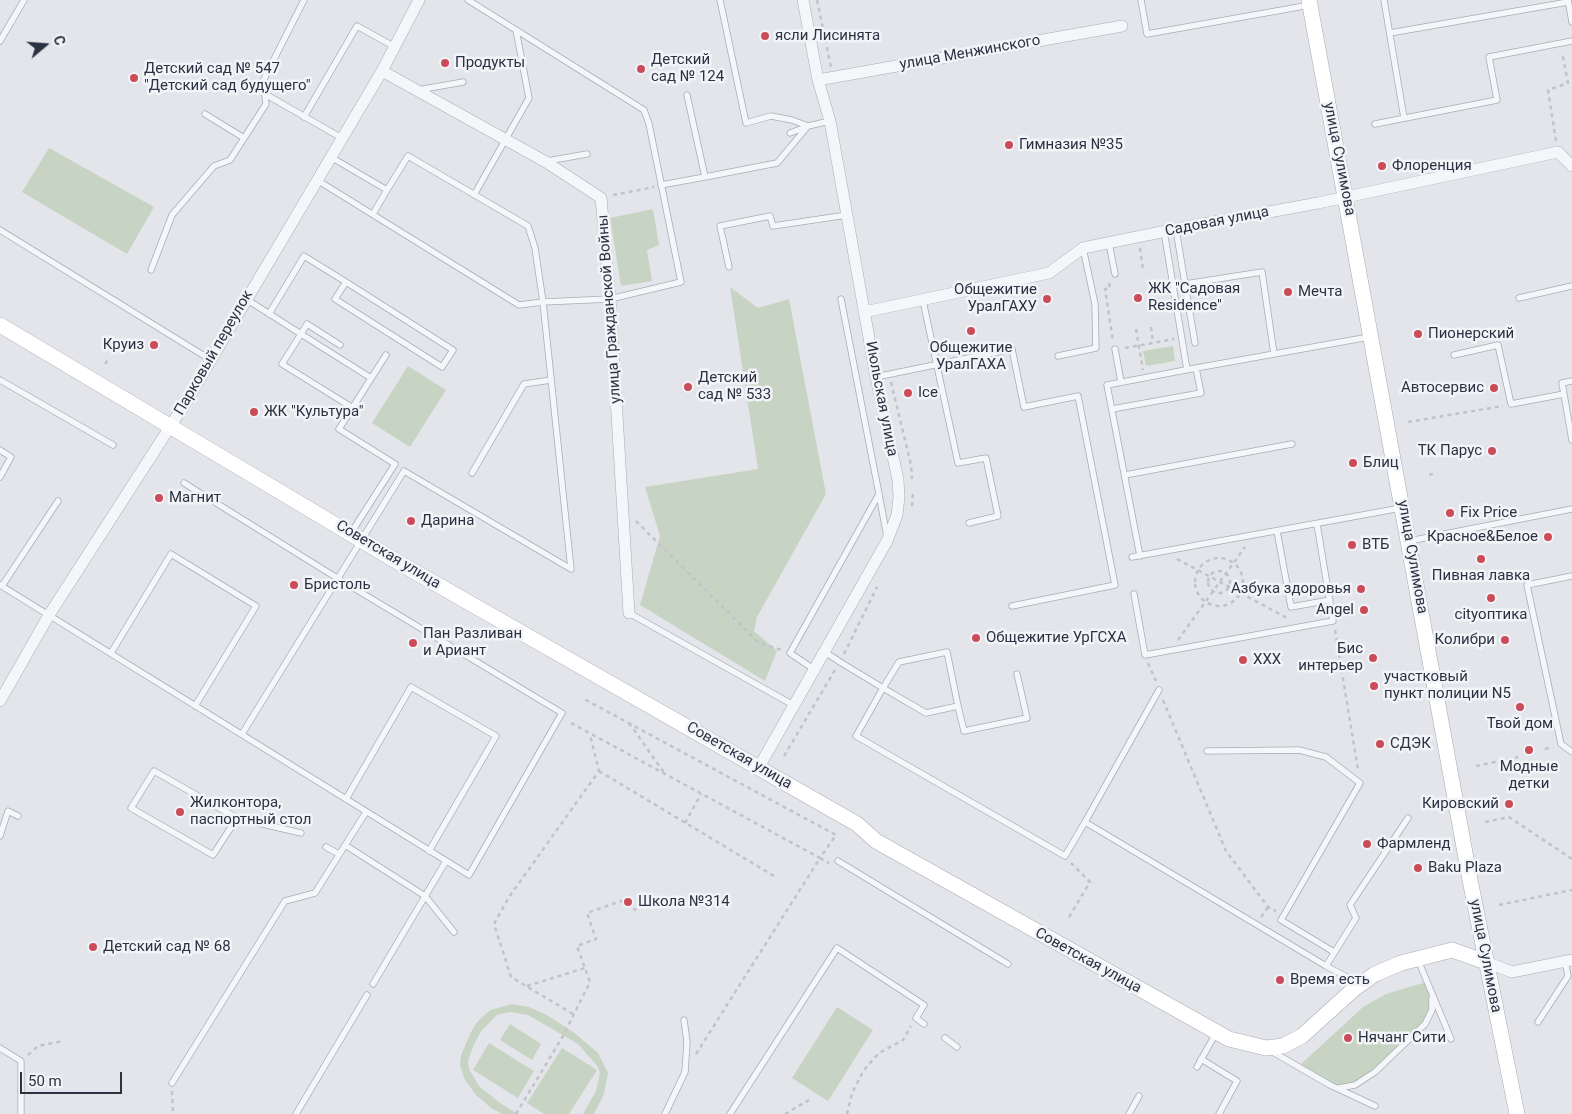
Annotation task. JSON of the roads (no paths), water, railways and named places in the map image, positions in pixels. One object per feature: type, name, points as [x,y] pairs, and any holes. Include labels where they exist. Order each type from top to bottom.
[{"type":"street","name":"Парковый переулок","points":[[0,700],[49,615],[211,360],[340,138],[382,71],[393,46],[419,0]]},
{"type":"street","name":"Июльская улица","points":[[759,768],[887,541],[897,515],[899,497],[898,480],[876,377],[830,121],[818,80],[803,0]]},
{"type":"street","name":"улица Сулимова","points":[[1309,2],[1486,962],[1517,1114]]},
{"type":"street","name":"улица Менжинского","points":[[818,80],[1020,49],[1122,26]]},
{"type":"street","name":"улица Гражданской Войны","points":[[382,71],[546,162],[601,198],[610,299],[629,614]]},
{"type":"street","name":"Садовая улица","points":[[864,312],[1048,274],[1083,248],[1558,152],[1572,166]]},
{"type":"street","name":"Советская улица","points":[[0,325],[532,640],[857,824],[876,841],[1216,1033],[1248,1045],[1266,1048],[1283,1046],[1302,1036],[1354,989],[1384,969],[1452,950],[1486,962]]},
{"type":"street","points":[[1486,962],[1512,972],[1568,960]]},
{"type":"lane","points":[[0,42],[24,0]]},
{"type":"lane","points":[[151,270],[172,215],[214,166],[230,160],[266,104],[263,81],[304,0]]},
{"type":"lane","points":[[316,180],[519,305],[610,299],[681,282],[649,124],[644,110],[468,0]]},
{"type":"lane","points":[[720,0],[746,123],[771,116],[792,120],[808,126]]},
{"type":"lane","points":[[1140,0],[1147,34],[1309,2]]},
{"type":"lane","points":[[1384,0],[1404,118]]},
{"type":"lane","points":[[1390,33],[1568,1],[1572,22]]},
{"type":"lane","points":[[304,117],[357,26],[393,46]]},
{"type":"lane","points":[[474,195],[529,98],[516,30]]},
{"type":"lane","points":[[1375,124],[1497,100],[1489,57],[1572,41]]},
{"type":"lane","points":[[414,90],[462,82]]},
{"type":"lane","points":[[265,94],[340,138]]},
{"type":"lane","points":[[687,95],[705,177]]},
{"type":"lane","points":[[205,114],[244,138]]},
{"type":"lane","points":[[790,133],[808,126],[830,121]]},
{"type":"lane","points":[[661,185],[777,163],[808,126]]},
{"type":"lane","points":[[546,162],[587,154]]},
{"type":"lane","points":[[330,156],[387,190]]},
{"type":"lane","points":[[356,536],[404,471],[571,569],[543,302],[535,248],[528,226],[408,156],[373,214]]},
{"type":"lane","points":[[729,267],[720,226],[770,216],[773,226],[847,215]]},
{"type":"lane","points":[[1176,229],[1195,343]]},
{"type":"lane","points":[[0,230],[211,360]]},
{"type":"lane","points":[[1164,232],[1187,370]]},
{"type":"lane","points":[[1109,243],[1115,274]]},
{"type":"lane","points":[[1058,356],[1096,348],[1095,304],[1083,248]]},
{"type":"lane","points":[[269,314],[304,256],[346,282],[453,350],[442,366],[335,299],[346,282]]},
{"type":"lane","points":[[1185,284],[1262,272],[1274,354]]},
{"type":"lane","points":[[1519,298],[1572,286]]},
{"type":"lane","points":[[245,299],[371,378]]},
{"type":"lane","points":[[841,300],[887,541]]},
{"type":"lane","points":[[923,300],[958,464],[986,458],[998,516],[969,523]]},
{"type":"lane","points":[[1169,307],[1176,306]]},
{"type":"lane","points":[[340,345],[307,324],[282,364],[353,408]]},
{"type":"lane","points":[[1140,556],[1107,385],[1372,336]]},
{"type":"lane","points":[[1454,355],[1498,345],[1511,404],[1564,394]]},
{"type":"lane","points":[[876,377],[1012,349],[1024,406],[1078,396],[1115,585],[1012,606]]},
{"type":"lane","points":[[1115,349],[1120,382]]},
{"type":"lane","points":[[242,734],[337,578],[356,536],[395,464],[339,429],[386,355]]},
{"type":"lane","points":[[1112,409],[1201,393],[1196,368]]},
{"type":"lane","points":[[0,380],[113,445]]},
{"type":"lane","points":[[472,473],[524,384],[551,380]]},
{"type":"lane","points":[[1572,380],[1562,383],[1569,411],[1572,440]]},
{"type":"lane","points":[[1125,475],[1292,444]]},
{"type":"lane","points":[[0,450],[12,457],[0,477]]},
{"type":"lane","points":[[58,500],[1,586],[469,876],[562,713],[337,578],[184,483]]},
{"type":"lane","points":[[815,670],[790,653],[879,494]]},
{"type":"lane","points":[[1132,557],[1402,508]]},
{"type":"lane","points":[[1408,541],[1572,509]]},
{"type":"lane","points":[[1134,594],[1145,655],[1333,621],[1317,524]]},
{"type":"lane","points":[[1277,531],[1291,607],[1330,600]]},
{"type":"lane","points":[[111,653],[171,554],[256,606],[195,706]]},
{"type":"lane","points":[[1572,576],[1527,585],[1561,744],[1572,752]]},
{"type":"lane","points":[[629,614],[795,706]]},
{"type":"lane","points":[[825,652],[926,713],[958,706]]},
{"type":"lane","points":[[1017,674],[1027,718],[964,731],[947,652],[899,662],[856,736],[1065,856],[1159,690]]},
{"type":"lane","points":[[346,799],[411,687],[496,736],[429,851]]},
{"type":"lane","points":[[1207,751],[1299,750],[1326,757],[1360,782],[1281,920],[1334,952]]},
{"type":"lane","points":[[237,818],[213,855],[173,828],[130,808],[154,771],[237,818],[301,833]]},
{"type":"lane","points":[[0,836],[8,811],[18,816]]},
{"type":"lane","points":[[172,1083],[285,901],[315,893],[366,812]]},
{"type":"lane","points":[[1326,966],[1356,918],[1350,905],[1408,818]]},
{"type":"lane","points":[[1085,822],[1347,978],[1354,989]]},
{"type":"lane","points":[[345,845],[425,896],[454,932]]},
{"type":"lane","points":[[326,847],[339,854]]},
{"type":"lane","points":[[373,984],[446,861]]},
{"type":"lane","points":[[838,861],[1008,964]]},
{"type":"lane","points":[[730,1114],[836,948],[924,1005],[916,1018],[924,1024]]},
{"type":"lane","points":[[1340,1088],[1355,1085],[1364,1079],[1420,1030],[1430,1017],[1434,1003],[1418,958]]},
{"type":"lane","points":[[1538,1022],[1568,976],[1568,960]]},
{"type":"lane","points":[[296,1114],[367,995]]},
{"type":"lane","points":[[1432,998],[1451,1039]]},
{"type":"lane","points":[[665,1114],[685,1072],[687,1042],[684,1020]]},
{"type":"lane","points":[[1197,1067],[1216,1033]]},
{"type":"lane","points":[[945,1038],[957,1047]]},
{"type":"lane","points":[[0,1048],[21,1061],[21,1114]]},
{"type":"lane","points":[[1266,1048],[1375,1106]]},
{"type":"lane","points":[[1201,1059],[1237,1082],[1219,1114]]},
{"type":"lane","points":[[1129,1114],[1139,1096]]},
{"type":"place","name":"ясли Лисинята","points":[[765,36]]},
{"type":"place","name":"Продукты","points":[[445,63]]},
{"type":"place","name":"Детский сад № 124","points":[[641,69]]},
{"type":"place","name":"Детский сад № 547 \"Детский сад будущего\"","points":[[134,78]]},
{"type":"place","name":"Гимназия №35","points":[[1009,145]]},
{"type":"place","name":"Флоренция","points":[[1382,166]]},
{"type":"place","name":"Мечта","points":[[1288,292]]},
{"type":"place","name":"ЖК \"Садовая Residence\"","points":[[1138,298]]},
{"type":"place","name":"Общежитие УралГАХУ","points":[[1047,299]]},
{"type":"place","name":"Общежитие УралГАХА","points":[[971,331]]},
{"type":"place","name":"Пионерский","points":[[1418,334]]},
{"type":"place","name":"Круиз","points":[[154,345]]},
{"type":"place","name":"Детский сад № 533","points":[[688,387]]},
{"type":"place","name":"Автосервис","points":[[1494,388]]},
{"type":"place","name":"Ice","points":[[908,393]]},
{"type":"place","name":"ЖК \"Культура\"","points":[[254,412]]},
{"type":"place","name":"ТК Парус","points":[[1492,451]]},
{"type":"place","name":"Блиц","points":[[1353,463]]},
{"type":"place","name":"Магнит","points":[[159,498]]},
{"type":"place","name":"Fix Price","points":[[1450,513]]},
{"type":"place","name":"Дарина","points":[[411,521]]},
{"type":"place","name":"Красное&Белое","points":[[1548,537]]},
{"type":"place","name":"ВТБ","points":[[1352,545]]},
{"type":"place","name":"Пивная лавка","points":[[1481,559]]},
{"type":"place","name":"Бристоль","points":[[294,585]]},
{"type":"place","name":"Азбука здоровья","points":[[1361,589]]},
{"type":"place","name":"cityоптика","points":[[1491,598]]},
{"type":"place","name":"Angel","points":[[1364,610]]},
{"type":"place","name":"Общежитие УрГСХА","points":[[976,638]]},
{"type":"place","name":"Колибри","points":[[1505,640]]},
{"type":"place","name":"Пан Разливан и Ариант","points":[[413,643]]},
{"type":"place","name":"Бис интерьер","points":[[1373,658]]},
{"type":"place","name":"XXX","points":[[1243,660]]},
{"type":"place","name":"участковый пункт полиции N5","points":[[1374,686]]},
{"type":"place","name":"Твой дом","points":[[1520,707]]},
{"type":"place","name":"СДЭК","points":[[1380,744]]},
{"type":"place","name":"Модные детки","points":[[1529,750]]},
{"type":"place","name":"Кировский","points":[[1509,804]]},
{"type":"place","name":"Жилконтора, паспортный стол","points":[[180,812]]},
{"type":"place","name":"Фармленд","points":[[1367,844]]},
{"type":"place","name":"Baku Plaza","points":[[1418,868]]},
{"type":"place","name":"Школа №314","points":[[628,902]]},
{"type":"place","name":"Детский сад № 68","points":[[93,947]]},
{"type":"place","name":"Время есть","points":[[1280,980]]},
{"type":"place","name":"Нячанг Сити","points":[[1348,1038]]}]
